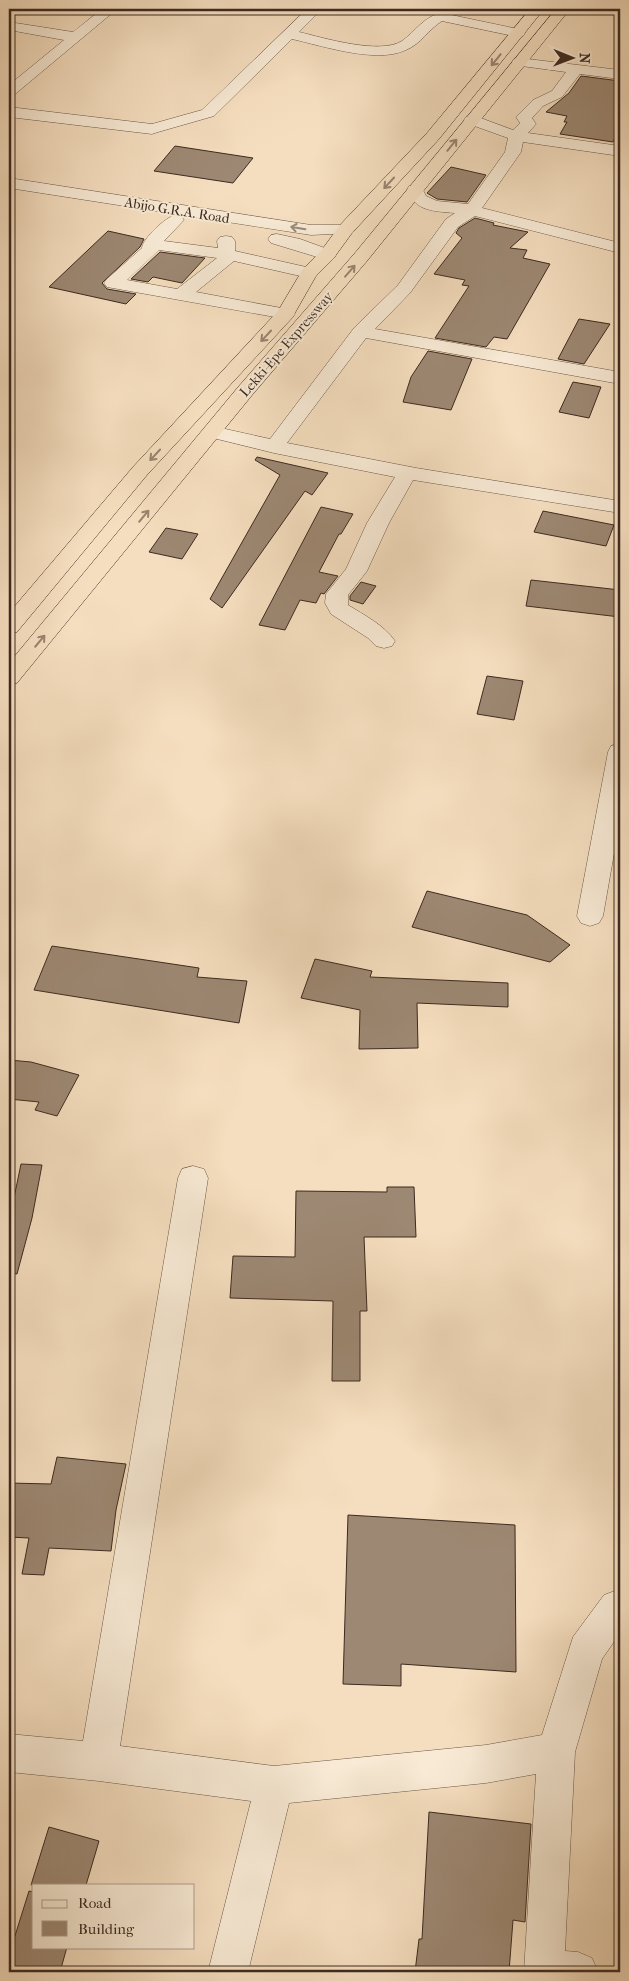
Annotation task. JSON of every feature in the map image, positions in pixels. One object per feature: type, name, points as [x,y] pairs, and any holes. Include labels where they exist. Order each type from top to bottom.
[{"type":"highway","name":"Lekki-Epe Expressway","points":[[9,627],[140,471],[286,314],[309,273],[327,255],[346,229],[433,136],[537,9]]},
{"type":"highway","name":"Lekki-Epe Expressway","points":[[9,678],[246,390],[361,257],[563,9]]},
{"type":"street","points":[[9,92],[110,9]]},
{"type":"street","points":[[9,112],[135,129],[152,129],[208,113],[315,9]]},
{"type":"street","points":[[288,34],[346,46],[396,49],[436,18],[442,17],[518,33]]},
{"type":"street","points":[[9,26],[74,37]]},
{"type":"street","points":[[519,62],[620,74]]},
{"type":"street","points":[[274,447],[361,332],[404,289],[452,224],[472,210],[513,152],[516,136],[528,124],[524,117],[538,103],[557,94],[574,70]]},
{"type":"street","points":[[472,120],[516,136],[620,151]]},
{"type":"street","name":"Abijo G.R.A. Road","points":[[9,183],[310,230],[346,229]]},
{"type":"street","points":[[415,190],[419,200],[433,206],[472,210],[620,248]]},
{"type":"street","name":"Abijo G.R.A. Road","points":[[9,195],[175,220],[294,243],[327,255]]},
{"type":"street","points":[[175,220],[151,247],[113,283],[286,314]]},
{"type":"street","points":[[226,230],[227,256]]},
{"type":"street","points":[[151,247],[227,256],[309,273]]},
{"type":"street","points":[[180,296],[227,256]]},
{"type":"street","points":[[361,332],[620,378]]},
{"type":"street","points":[[212,432],[274,447],[407,473],[516,492],[620,507]]},
{"type":"street","points":[[384,641],[376,633],[339,609],[336,603],[337,594],[356,571],[378,523],[407,473]]},
{"type":"street","points":[[590,916],[620,752]]},
{"type":"street","points":[[99,1762],[193,1178]]},
{"type":"street","points":[[555,1971],[556,1752],[586,1650],[617,1607],[620,1607]]},
{"type":"street","points":[[9,1753],[99,1762],[274,1785],[486,1764],[556,1752]]},
{"type":"street","points":[[228,1972],[274,1785]]},
{"type":"building","points":[[581,76],[620,81],[620,127],[613,142],[560,134],[567,122],[564,122],[567,116],[546,112],[569,93]]},
{"type":"building","points":[[175,146],[253,158],[233,183],[154,171]]},
{"type":"building","points":[[451,167],[486,175],[467,202],[437,199],[427,193]]},
{"type":"building","points":[[475,218],[494,223],[493,225],[528,232],[510,248],[527,250],[523,258],[550,264],[507,339],[494,337],[486,347],[435,338],[469,286],[462,285],[465,280],[434,274],[462,238],[456,233],[459,228]]},
{"type":"building","points":[[108,231],[144,239],[140,247],[102,283],[107,289],[136,294],[126,304],[49,287]]},
{"type":"building","points":[[160,252],[205,258],[182,283],[153,277],[148,282],[131,279]]},
{"type":"building","points":[[579,319],[610,324],[584,364],[558,359]]},
{"type":"building","points":[[428,351],[472,359],[451,410],[403,402],[411,377]]},
{"type":"building","points":[[573,382],[601,387],[589,418],[559,412]]},
{"type":"building","points":[[257,457],[328,473],[312,495],[305,491],[222,608],[210,599],[280,475],[255,460]]},
{"type":"building","points":[[321,507],[353,514],[341,534],[339,534],[319,572],[338,576],[324,594],[321,593],[316,603],[300,600],[285,630],[259,625]]},
{"type":"building","points":[[543,511],[614,525],[606,546],[534,532]]},
{"type":"building","points":[[166,528],[198,534],[182,559],[149,552]]},
{"type":"building","points":[[531,580],[620,590],[620,617],[526,606]]},
{"type":"building","points":[[361,582],[376,586],[363,604],[350,600],[350,596]]},
{"type":"building","points":[[487,676],[523,681],[514,720],[477,714]]},
{"type":"building","points":[[427,891],[527,915],[570,945],[550,962],[412,927]]},
{"type":"building","points":[[52,946],[199,968],[197,977],[247,981],[239,1023],[34,990]]},
{"type":"building","points":[[315,959],[372,971],[370,977],[508,983],[508,1007],[417,1003],[418,1048],[359,1049],[360,1010],[301,998]]},
{"type":"building","points":[[9,1060],[31,1062],[79,1075],[57,1116],[35,1110],[39,1102],[9,1099]]},
{"type":"building","points":[[21,1164],[42,1165],[32,1218],[17,1274],[9,1273],[9,1222]]},
{"type":"building","points":[[387,1187],[414,1187],[416,1237],[364,1237],[367,1311],[360,1311],[360,1381],[332,1381],[333,1301],[230,1298],[233,1256],[295,1257],[296,1191],[387,1192]]},
{"type":"building","points":[[57,1457],[126,1464],[116,1510],[111,1551],[49,1548],[44,1575],[22,1574],[29,1538],[9,1537],[9,1483],[51,1484]]},
{"type":"building","points":[[348,1515],[515,1525],[516,1672],[401,1664],[401,1686],[343,1684]]},
{"type":"building","points":[[429,1812],[531,1824],[525,1922],[513,1920],[509,1972],[415,1972],[419,1939],[422,1939]]},
{"type":"building","points":[[49,1827],[99,1841],[86,1884],[31,1885]]},
{"type":"building","points":[[29,1891],[32,1892],[32,1948],[67,1948],[60,1972],[9,1972],[9,1955]]}]
